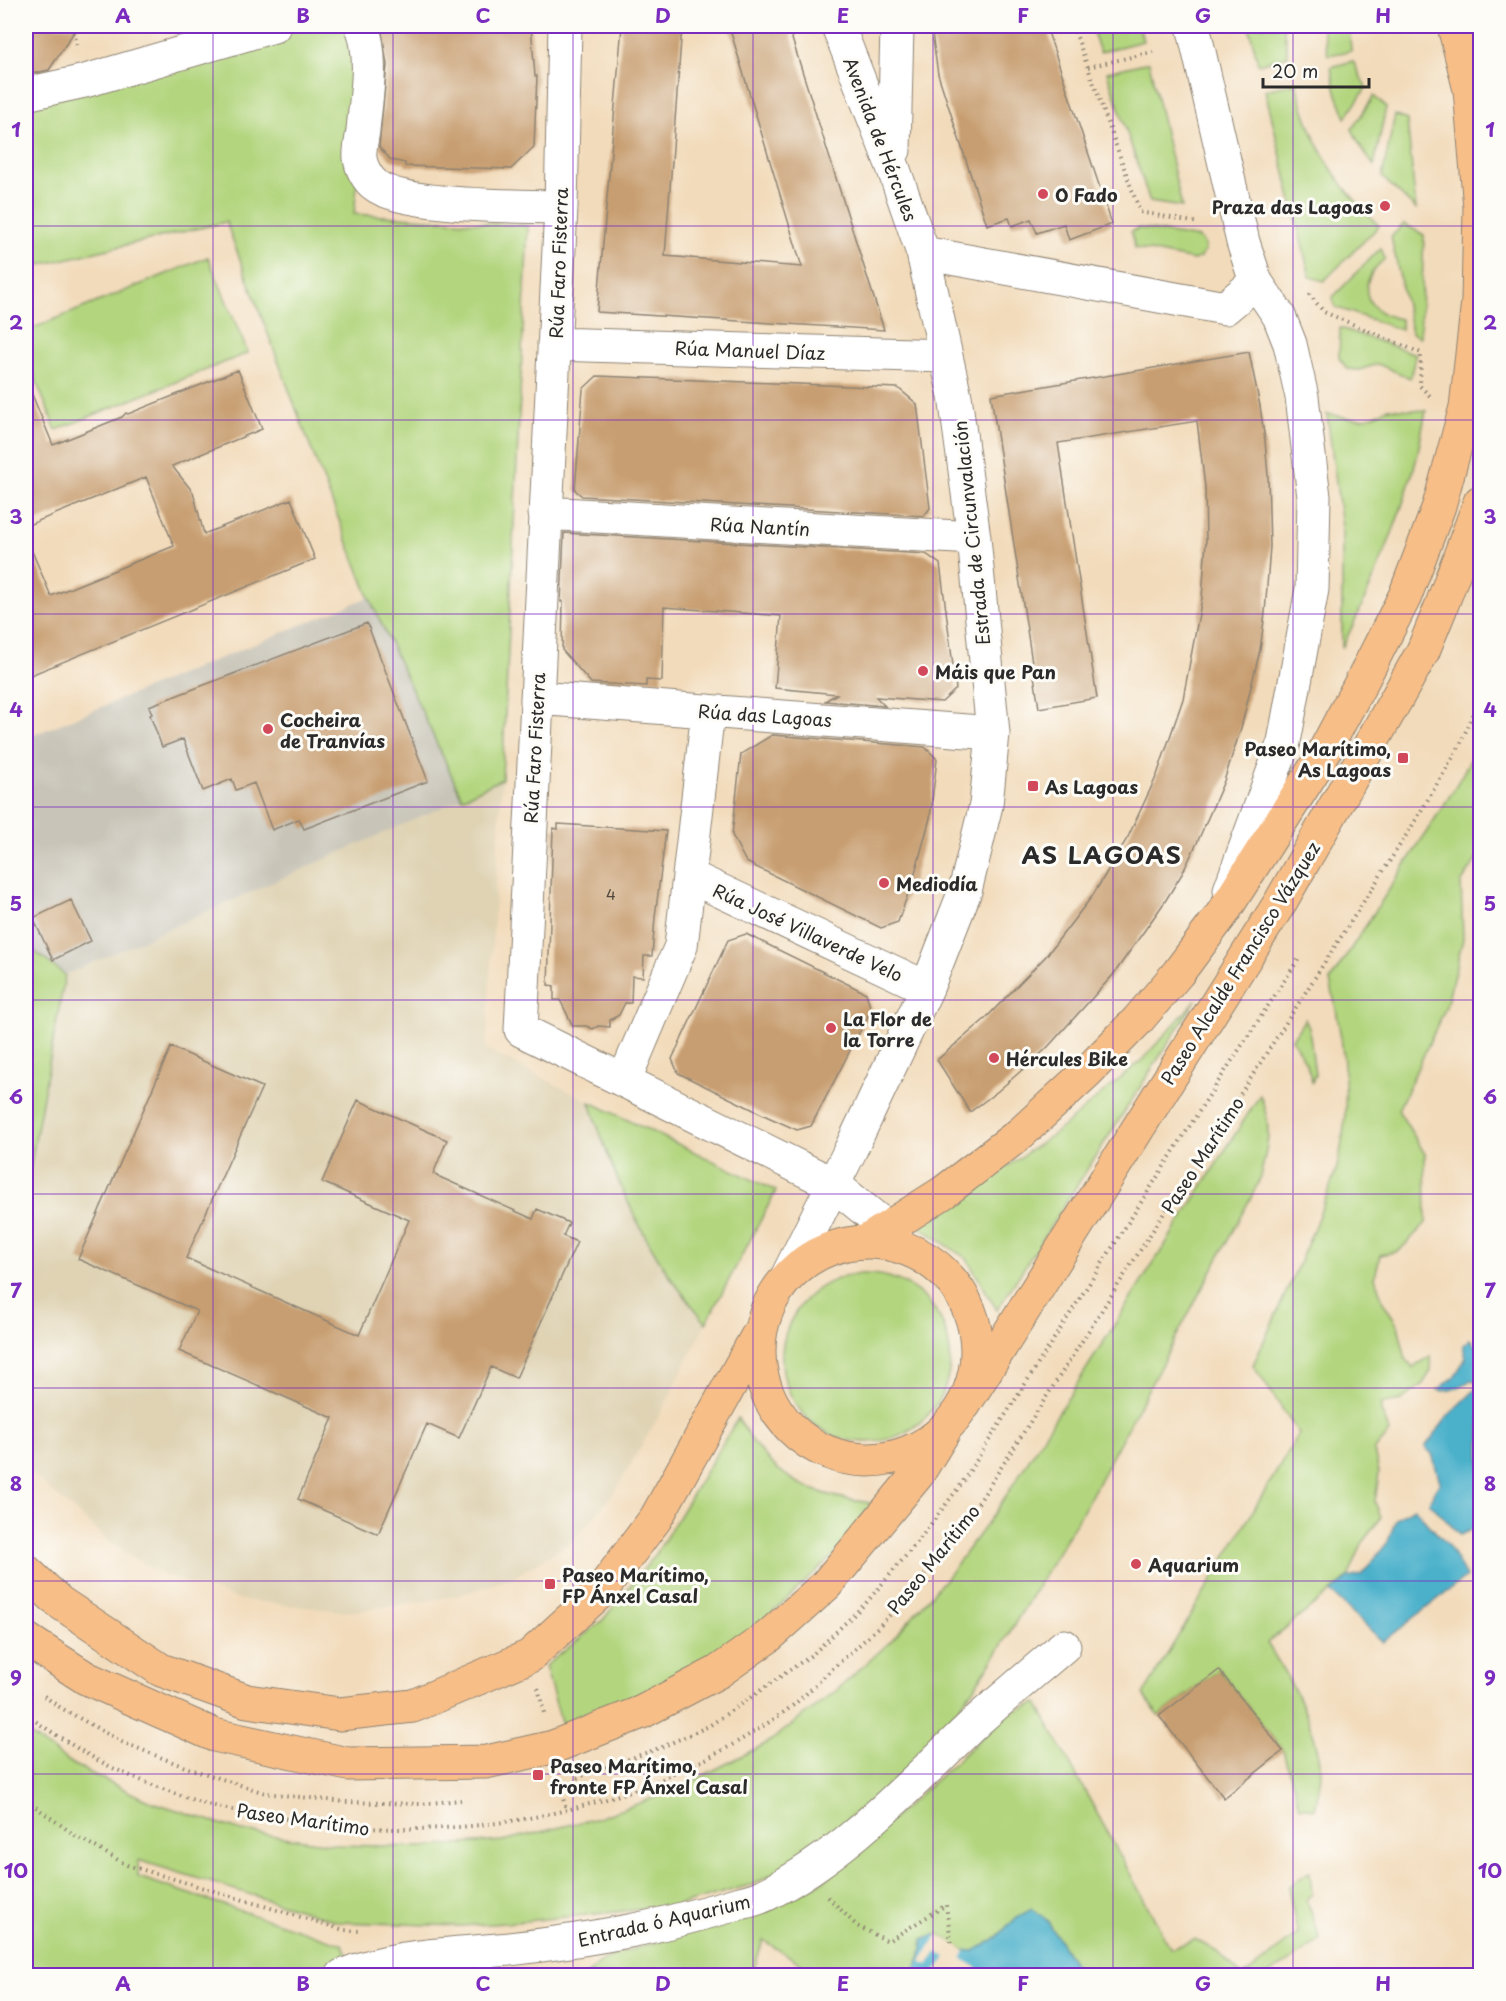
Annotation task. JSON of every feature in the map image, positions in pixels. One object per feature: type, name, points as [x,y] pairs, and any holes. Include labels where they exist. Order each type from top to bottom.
[{"type":"main road","points":[[26,1571],[59,1602],[161,1670],[247,1701],[340,1714],[413,1706],[530,1656],[600,1592],[656,1518],[759,1331],[770,1300],[787,1277],[811,1257],[838,1245],[885,1238],[1029,1126],[1137,1022],[1178,973],[1222,914],[1317,763],[1405,596],[1439,506],[1466,407],[1478,290],[1480,208],[1470,90],[1454,26]]},
{"type":"main road","name":"Paseo Alcalde Francisco Vázquez","points":[[964,1406],[1281,901],[1393,706],[1427,640],[1461,558],[1480,502]]},
{"type":"main road","points":[[26,1639],[86,1678],[214,1735],[348,1764],[486,1762],[553,1748],[642,1712],[718,1672],[769,1636],[826,1585],[917,1475],[944,1431],[964,1406],[976,1375],[977,1364],[978,1343],[971,1311],[954,1282],[930,1260],[885,1238]]},
{"type":"main road","points":[[759,1331],[759,1365],[768,1398],[788,1427],[816,1448],[848,1459],[883,1461],[916,1451],[944,1431]]},
{"type":"street","points":[[26,94],[96,78],[274,26]]},
{"type":"street","points":[[362,26],[368,41],[369,64],[360,158],[365,173],[375,185],[388,193],[429,200],[479,205],[561,207]]},
{"type":"street","name":"Rúa Faro Fisterra","points":[[565,26],[561,207],[520,1030],[833,1184],[885,1238]]},
{"type":"street","name":"Avenida de Hércules","points":[[838,26],[893,166],[923,253]]},
{"type":"street","points":[[893,166],[897,26]]},
{"type":"street","points":[[1193,26],[1243,242],[1256,282],[1279,316],[1290,344],[1302,398],[1314,497],[1312,589],[1284,742],[1222,914]]},
{"type":"street","points":[[923,253],[1225,308],[1256,282]]},
{"type":"street","name":"Estrada de Circunvalación","points":[[787,1277],[927,988],[965,891],[986,805],[993,733],[974,538],[955,396],[923,253]]},
{"type":"street","name":"Rúa Manuel Díaz","points":[[554,344],[946,356]]},
{"type":"street","name":"Rúa Nantín","points":[[545,513],[974,538]]},
{"type":"street","name":"Rúa das Lagoas","points":[[537,698],[993,733]]},
{"type":"street","points":[[624,1081],[681,946],[708,711]]},
{"type":"street","name":"Rúa José Villaverde Velo","points":[[689,876],[927,988]]},
{"type":"street","name":"Entrada ó Aquarium","points":[[349,1973],[394,1960],[432,1954],[568,1942],[693,1917],[763,1896],[809,1870],[835,1852],[900,1796],[979,1719],[1064,1646]]},
{"type":"path","points":[[1073,26],[1140,212],[1198,223]]},
{"type":"path","points":[[1088,67],[1153,52]]},
{"type":"path","points":[[1305,289],[1324,312],[1421,352],[1420,386],[1437,402]]},
{"type":"path","name":"Paseo Marítimo","points":[[26,1715],[68,1743],[125,1774],[221,1808],[319,1824],[374,1829],[429,1830],[500,1823],[566,1810],[626,1794],[713,1756],[789,1708],[875,1630],[919,1582],[961,1530],[1414,823],[1460,747],[1480,699]]},
{"type":"path","points":[[560,1785],[662,1747],[709,1726],[813,1654],[866,1603],[915,1545],[962,1483],[1300,957]]},
{"type":"path","points":[[44,1695],[61,1708],[122,1742],[185,1767],[265,1793],[345,1803],[420,1804],[466,1799]]},
{"type":"path","points":[[26,1800],[76,1836],[127,1865],[344,1930],[366,1931]]},
{"type":"path","points":[[857,1926],[888,1941],[946,1905],[951,1942]]},
{"type":"shaded area","points":[[369,597],[462,798],[65,975],[31,949],[26,948],[26,738]]},
{"type":"shaded area","points":[[502,779],[486,1049],[590,1102],[601,1140],[639,1224],[669,1276],[706,1323],[663,1409],[614,1493],[573,1541],[514,1577],[457,1596],[350,1612],[242,1600],[161,1574],[116,1547],[26,1469],[26,1190],[65,975]]},
{"type":"green space","points":[[274,26],[362,26],[360,158],[354,214],[528,226],[502,779],[462,798],[369,597],[226,222],[26,268],[26,94]]},
{"type":"green space","points":[[1091,26],[1139,26],[1143,41],[1100,52]]},
{"type":"green space","points":[[1249,26],[1283,26],[1288,56],[1258,64]]},
{"type":"green space","points":[[1322,26],[1349,26],[1351,51],[1328,55]]},
{"type":"green space","points":[[1353,61],[1366,88],[1346,118],[1336,92],[1331,67]]},
{"type":"green space","points":[[1149,62],[1182,207],[1150,202],[1107,72]]},
{"type":"green space","points":[[1296,83],[1317,144],[1349,193],[1379,226],[1324,281],[1310,277],[1265,90]]},
{"type":"green space","points":[[1374,96],[1386,107],[1374,166],[1352,129]]},
{"type":"green space","points":[[1395,115],[1407,120],[1416,209],[1382,177]]},
{"type":"green space","points":[[1404,224],[1424,235],[1420,338],[1412,333],[1391,237]]},
{"type":"green space","points":[[1139,228],[1199,238],[1204,243],[1205,251],[1201,257],[1194,260],[1135,248],[1131,232]]},
{"type":"green space","points":[[1381,248],[1385,259],[1370,277],[1367,287],[1368,295],[1371,303],[1378,310],[1388,316],[1401,319],[1401,330],[1335,307],[1332,298]]},
{"type":"green space","points":[[208,257],[248,353],[56,430],[26,356],[26,331]]},
{"type":"green space","points":[[1340,328],[1416,354],[1410,378],[1378,364],[1359,370],[1347,369],[1339,358]]},
{"type":"green space","points":[[1388,408],[1426,411],[1416,461],[1401,509],[1373,580],[1342,648],[1342,527],[1327,414],[1366,418]]},
{"type":"green space","points":[[1479,745],[1480,854],[1461,883],[1463,939],[1446,1007],[1398,1110],[1425,1154],[1426,1223],[1399,1251],[1380,1255],[1375,1277],[1383,1302],[1398,1325],[1406,1360],[1413,1368],[1430,1356],[1431,1371],[1422,1385],[1401,1400],[1381,1404],[1381,1411],[1390,1432],[1374,1451],[1379,1472],[1375,1502],[1381,1518],[1363,1541],[1348,1578],[1267,1643],[1302,1704],[1319,1755],[1321,1776],[1315,1809],[1300,1807],[1283,1751],[1219,1670],[1159,1716],[1143,1695],[1299,1434],[1253,1365],[1313,1230],[1335,1172],[1342,1144],[1346,1097],[1345,1074],[1343,1050],[1330,981],[1451,794]]},
{"type":"green space","points":[[26,948],[31,949],[65,975],[26,1190]]},
{"type":"green space","points":[[1196,1000],[997,1310],[967,1259],[920,1227],[1058,1131],[1142,1060]]},
{"type":"green space","points":[[1305,1019],[1309,1028],[1315,1075],[1312,1082],[1307,1065],[1292,1039]]},
{"type":"green space","points":[[1260,1095],[1267,1119],[1268,1140],[1258,1184],[1083,1511],[991,1663],[965,1700],[911,1766],[801,1859],[754,1884],[675,1906],[461,1926],[340,1922],[138,1860],[138,1877],[342,1944],[348,1956],[306,1975],[26,1975],[26,1733],[76,1766],[146,1800],[242,1831],[338,1845],[421,1847],[503,1841],[598,1818],[673,1791],[769,1742],[837,1690],[891,1641],[947,1577],[997,1510]]},
{"type":"green space","points":[[590,1102],[776,1191],[706,1323],[673,1281],[644,1234],[605,1147]]},
{"type":"green space","points":[[866,1274],[882,1275],[898,1280],[926,1298],[944,1326],[949,1342],[949,1374],[944,1390],[926,1418],[898,1436],[882,1441],[866,1442],[850,1441],[834,1436],[806,1418],[788,1390],[783,1374],[782,1358],[783,1342],[788,1326],[806,1298],[834,1280],[850,1275]]},
{"type":"green space","points":[[738,1418],[763,1455],[792,1479],[827,1494],[871,1503],[839,1550],[773,1612],[740,1639],[650,1690],[595,1715],[562,1725],[545,1666],[602,1621],[656,1554]]},
{"type":"green space","points":[[1037,1703],[1171,1949],[1195,1939],[1219,1953],[1241,1975],[1081,1975],[1047,1920],[1017,1917],[994,1939],[973,1951],[964,1950],[938,1934],[923,1939],[921,1955],[914,1973],[911,1971],[908,1975],[814,1975],[810,1969],[763,1940],[752,1975],[586,1976],[600,1963],[620,1953],[753,1913],[828,1878],[1009,1713]]},
{"type":"green space","points":[[1310,1871],[1312,1894],[1306,1900],[1320,1940],[1269,1975],[1245,1975],[1298,1934],[1288,1887]]},
{"type":"water","points":[[1470,1339],[1480,1348],[1480,1532],[1473,1529],[1460,1535],[1429,1502],[1440,1482],[1432,1454],[1425,1447],[1449,1415],[1476,1389],[1476,1381],[1471,1380],[1455,1389],[1438,1390],[1454,1377],[1466,1358],[1463,1345]]},
{"type":"water","points":[[1414,1508],[1450,1548],[1466,1577],[1383,1642],[1331,1592],[1348,1578],[1361,1575],[1388,1542],[1396,1519]]},
{"type":"water","points":[[1032,1909],[1047,1920],[1081,1975],[913,1976],[921,1955],[923,1939],[934,1934],[958,1950],[974,1951],[996,1938],[1017,1917]]},
{"type":"pier","points":[[938,1934],[966,1951],[962,1959],[978,1968],[973,1975],[933,1975],[946,1957],[937,1952],[928,1965],[921,1961]]},
{"type":"building","points":[[26,26],[78,26],[49,70],[26,75]]},
{"type":"building","points":[[381,26],[531,26],[535,76],[537,76],[534,147],[511,169],[405,166],[405,163],[391,160],[379,147],[387,65]]},
{"type":"building","points":[[622,26],[682,26],[665,256],[802,267],[729,26],[788,26],[884,330],[597,312]]},
{"type":"building","points":[[931,26],[1046,26],[1112,224],[1069,240],[1064,224],[1037,233],[1031,219],[1012,226],[1009,218],[987,225],[938,74]]},
{"type":"building","points":[[1249,352],[1265,441],[1270,546],[1260,650],[1241,728],[1224,781],[1182,874],[1113,975],[1046,1049],[970,1112],[937,1060],[984,1020],[1046,956],[1093,895],[1128,837],[1157,775],[1183,699],[1202,598],[1206,541],[1205,487],[1197,421],[1058,443],[1097,698],[1039,708],[991,395]]},
{"type":"building","points":[[238,370],[262,429],[172,466],[193,492],[204,534],[291,499],[315,559],[26,677],[26,537],[51,596],[174,546],[146,477],[26,526],[26,380],[53,445],[122,417],[126,413]]},
{"type":"building","points":[[597,376],[898,388],[917,404],[930,508],[924,516],[582,496],[575,490],[583,389]]},
{"type":"building","points":[[564,533],[926,554],[940,564],[956,689],[942,702],[876,697],[885,706],[825,701],[837,694],[775,688],[781,616],[664,607],[662,681],[646,680],[646,686],[591,683],[562,650],[563,602],[561,602]]},
{"type":"building","name":"Cocheira de Tranvías","points":[[367,623],[428,781],[304,829],[299,819],[272,830],[254,783],[236,790],[232,779],[203,791],[183,739],[162,747],[149,706]]},
{"type":"building","points":[[772,735],[925,747],[937,759],[930,818],[914,877],[898,922],[881,928],[746,862],[732,835],[741,754]]},
{"type":"building","points":[[558,824],[666,831],[652,956],[644,956],[643,977],[632,976],[631,1003],[625,1003],[619,1015],[610,1020],[610,1027],[598,1026],[593,1029],[586,1026],[573,1026],[560,1000],[554,1000],[554,986],[548,985],[553,828],[558,829]]},
{"type":"building","points":[[71,900],[91,941],[53,960],[33,918]]},
{"type":"building","points":[[746,934],[866,993],[871,1010],[811,1126],[797,1130],[768,1117],[678,1073],[672,1059],[728,940]]},
{"type":"building","points":[[171,1047],[262,1087],[186,1258],[359,1335],[409,1220],[322,1182],[358,1100],[447,1140],[433,1174],[533,1219],[537,1209],[569,1223],[563,1236],[577,1242],[516,1378],[491,1367],[459,1438],[427,1424],[378,1534],[298,1499],[333,1418],[179,1351],[197,1311],[78,1259]]},
{"type":"building","points":[[1219,1670],[1283,1751],[1224,1798],[1159,1716]]},
{"type":"place","name":"O Fado","points":[[1043,194]]},
{"type":"place","name":"Praza das Lagoas","points":[[1385,206]]},
{"type":"place","name":"Máis que Pan","points":[[923,671]]},
{"type":"place","name":"Cocheira de Tranvías","points":[[268,729]]},
{"type":"place","name":"Paseo Marítimo, As Lagoas","points":[[1403,758]]},
{"type":"place","name":"As Lagoas","points":[[1033,786]]},
{"type":"place","name":"Mediodía","points":[[884,883]]},
{"type":"place","name":"La Flor de la Torre","points":[[831,1028]]},
{"type":"place","name":"Hércules Bike","points":[[994,1058]]},
{"type":"place","name":"Aquarium","points":[[1136,1564]]},
{"type":"place","name":"Paseo Marítimo, FP Ánxel Casal","points":[[550,1584]]},
{"type":"place","name":"Paseo Marítimo, fronte FP Ánxel Casal","points":[[538,1775]]},
{"type":"district","name":"AS LAGOAS","points":[[1102,854]]}]
